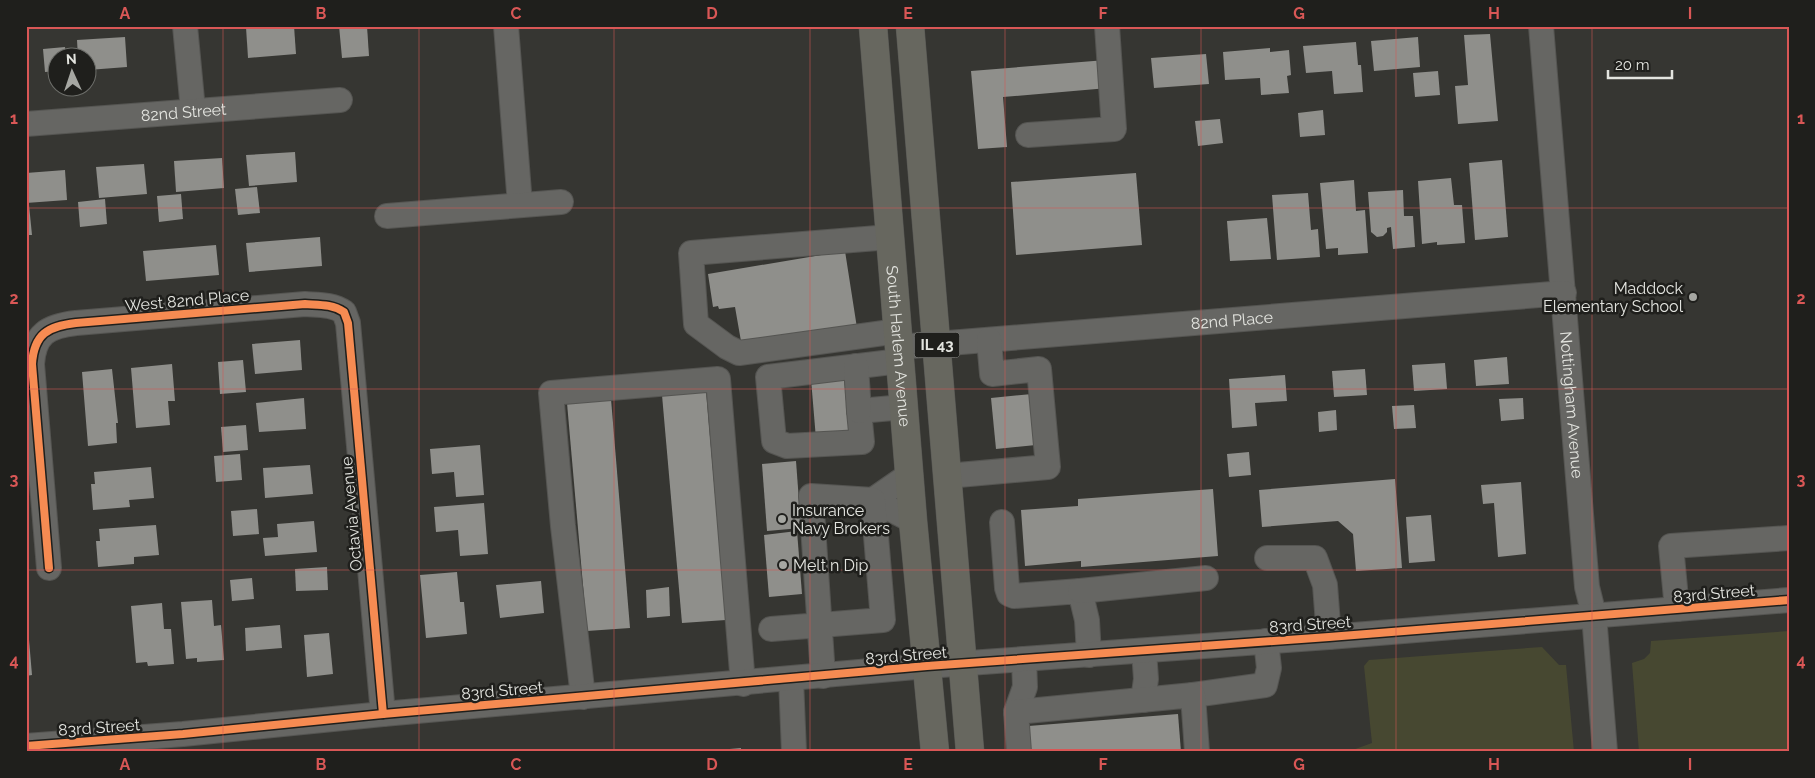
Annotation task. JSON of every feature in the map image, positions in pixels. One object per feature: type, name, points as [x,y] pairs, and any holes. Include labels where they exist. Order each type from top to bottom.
[{"type":"main road","name":"South Harlem Avenue","points":[[873,26],[909,475],[927,666]]},
{"type":"main road","name":"IL 43","points":[[910,26],[970,752]]},
{"type":"main road","name":"IL 43","points":[[927,666],[935,752]]},
{"type":"street","points":[[185,26],[193,110]]},
{"type":"street","points":[[506,26],[520,205]]},
{"type":"street","points":[[1028,135],[1114,129],[1107,26]]},
{"type":"street","name":"Nottingham Avenue","points":[[1541,26],[1587,587],[1594,615],[1605,752]]},
{"type":"street","name":"82nd Street","points":[[26,124],[340,100]]},
{"type":"street","points":[[388,216],[561,202]]},
{"type":"street","points":[[890,237],[692,253],[696,324],[727,348],[739,353],[767,350],[899,346]]},
{"type":"street","name":"82nd Place","points":[[899,346],[1564,293]]},
{"type":"street","name":"West 82nd Place","points":[[49,568],[32,364],[33,352],[44,332],[59,324],[305,304],[325,305],[344,312]]},
{"type":"street","name":"Octavia Avenue","points":[[344,312],[348,323],[383,714]]},
{"type":"street","points":[[948,476],[1048,467],[1039,370],[992,374],[989,340]]},
{"type":"street","points":[[768,377],[856,366],[899,346]]},
{"type":"street","points":[[767,350],[774,441],[787,446],[862,442],[856,366]]},
{"type":"street","points":[[583,697],[563,526],[551,393],[718,379],[743,684]]},
{"type":"street","points":[[859,411],[904,407]]},
{"type":"street","points":[[873,500],[909,475]]},
{"type":"street","points":[[823,676],[811,496],[873,500],[913,522]]},
{"type":"street","points":[[770,630],[883,620],[873,500]]},
{"type":"street","points":[[1002,522],[1009,594],[1014,596],[1206,578]]},
{"type":"street","points":[[1677,609],[1671,546],[1789,538]]},
{"type":"street","points":[[1267,558],[1315,558],[1325,585],[1328,637]]},
{"type":"street","points":[[1080,591],[1087,620],[1089,655]]},
{"type":"street","name":"83rd Street","points":[[26,746],[184,743],[383,714],[743,684],[927,666],[1328,637],[1789,600]]},
{"type":"street","points":[[1016,712],[1193,695],[1265,685],[1270,668],[1266,641]]},
{"type":"street","points":[[1143,700],[1146,680],[1144,651]]},
{"type":"street","points":[[1020,752],[1016,712],[1025,687],[1024,659]]},
{"type":"street","points":[[791,678],[794,752]]},
{"type":"street","points":[[1193,695],[1197,752]]},
{"type":"green space","points":[[1789,631],[1789,752],[1639,752],[1632,663],[1644,659],[1650,653],[1651,641]]},
{"type":"green space","points":[[1542,647],[1559,665],[1566,665],[1574,752],[1347,752],[1372,743],[1364,666],[1369,660]]},
{"type":"building","points":[[294,26],[296,54],[248,58],[246,27]]},
{"type":"building","points":[[339,26],[367,26],[369,56],[342,58]]},
{"type":"building","points":[[1490,34],[1498,121],[1458,124],[1455,86],[1468,85],[1464,35]]},
{"type":"building","points":[[125,37],[127,67],[98,69],[98,48],[77,48],[77,40]]},
{"type":"building","points":[[1418,37],[1420,67],[1374,71],[1371,41]]},
{"type":"building","points":[[1356,42],[1358,65],[1361,65],[1363,92],[1334,94],[1332,71],[1306,73],[1303,46]]},
{"type":"building","points":[[1270,48],[1270,52],[1289,50],[1291,75],[1287,76],[1289,93],[1261,95],[1260,78],[1225,80],[1223,52]]},
{"type":"building","points":[[43,49],[48,49],[48,72],[45,72]]},
{"type":"building","points":[[1206,54],[1209,84],[1154,88],[1151,58]]},
{"type":"building","points":[[1106,60],[1108,88],[1003,97],[1007,147],[978,149],[971,71]]},
{"type":"building","points":[[1438,71],[1440,95],[1415,97],[1413,73]]},
{"type":"building","points":[[1323,110],[1325,135],[1300,137],[1298,113]]},
{"type":"building","points":[[1220,119],[1223,143],[1198,146],[1195,121]]},
{"type":"building","points":[[295,152],[297,182],[249,186],[246,155]]},
{"type":"building","points":[[222,158],[224,188],[176,192],[174,161]]},
{"type":"building","points":[[1502,160],[1508,237],[1475,240],[1469,163]]},
{"type":"building","points":[[144,164],[147,194],[99,198],[96,167]]},
{"type":"building","points":[[65,170],[67,200],[26,203],[26,173]]},
{"type":"building","points":[[1136,173],[1142,245],[1016,255],[1011,182]]},
{"type":"building","points":[[1451,178],[1454,205],[1462,205],[1465,243],[1437,245],[1437,242],[1422,244],[1418,181]]},
{"type":"building","points":[[1354,180],[1356,211],[1365,210],[1368,253],[1338,255],[1338,248],[1326,249],[1320,183]]},
{"type":"building","points":[[257,187],[260,213],[238,215],[235,189]]},
{"type":"building","points":[[1403,190],[1404,216],[1413,216],[1415,247],[1393,249],[1391,227],[1387,228],[1387,232],[1383,236],[1377,237],[1371,232],[1368,192]]},
{"type":"building","points":[[1308,193],[1311,230],[1318,229],[1320,257],[1277,260],[1272,195]]},
{"type":"building","points":[[181,194],[183,219],[159,222],[157,196]]},
{"type":"building","points":[[105,199],[107,224],[80,227],[78,202]]},
{"type":"building","points":[[26,205],[29,205],[32,235],[26,235]]},
{"type":"building","points":[[1267,218],[1271,259],[1230,261],[1227,221]]},
{"type":"building","points":[[320,237],[322,266],[249,272],[246,243]]},
{"type":"building","points":[[216,245],[219,275],[146,281],[143,251]]},
{"type":"building","points":[[845,251],[857,328],[742,347],[735,307],[719,309],[718,306],[713,307],[708,274]]},
{"type":"building","points":[[300,340],[302,370],[255,374],[252,344]]},
{"type":"building","points":[[1507,357],[1509,384],[1476,386],[1474,360]]},
{"type":"building","points":[[243,360],[246,392],[220,394],[218,362]]},
{"type":"building","points":[[1445,363],[1447,389],[1414,391],[1412,365]]},
{"type":"building","points":[[172,364],[175,401],[168,401],[170,425],[136,428],[131,368]]},
{"type":"building","points":[[112,369],[118,423],[116,423],[117,443],[88,446],[82,372]]},
{"type":"building","points":[[1365,369],[1367,395],[1334,397],[1332,371]]},
{"type":"building","points":[[1285,375],[1287,401],[1255,403],[1257,426],[1232,428],[1229,379]]},
{"type":"building","points":[[844,377],[849,436],[816,439],[811,379]]},
{"type":"building","points":[[706,391],[726,620],[682,623],[662,395]]},
{"type":"building","points":[[1032,394],[1036,445],[996,449],[991,398]]},
{"type":"building","points":[[304,398],[306,429],[259,432],[256,403]]},
{"type":"building","points":[[1523,398],[1524,419],[1501,421],[1499,399]]},
{"type":"building","points":[[611,399],[630,628],[587,631],[567,403]]},
{"type":"building","points":[[1414,405],[1416,428],[1394,429],[1392,406]]},
{"type":"building","points":[[1336,410],[1337,430],[1319,432],[1318,412]]},
{"type":"building","points":[[246,425],[248,450],[223,452],[221,427]]},
{"type":"building","points":[[480,445],[484,495],[456,497],[454,472],[432,474],[430,449]]},
{"type":"building","points":[[1249,452],[1251,475],[1229,477],[1227,454]]},
{"type":"building","points":[[240,454],[242,480],[216,482],[214,456]]},
{"type":"building","points":[[796,461],[801,528],[767,531],[762,464]]},
{"type":"building","points":[[310,465],[313,494],[265,498],[263,468]]},
{"type":"building","points":[[151,467],[154,498],[129,500],[130,507],[93,510],[91,484],[95,484],[94,472]]},
{"type":"building","points":[[1395,479],[1402,568],[1356,571],[1353,534],[1338,521],[1262,527],[1259,490]]},
{"type":"building","points":[[1521,482],[1526,554],[1498,557],[1494,503],[1483,504],[1481,485]]},
{"type":"building","points":[[1213,489],[1218,556],[1081,567],[1081,561],[1025,566],[1021,510],[1078,506],[1078,499]]},
{"type":"building","points":[[484,503],[488,554],[460,556],[458,530],[436,532],[434,507]]},
{"type":"building","points":[[257,509],[259,534],[233,536],[231,511]]},
{"type":"building","points":[[1431,515],[1435,561],[1409,563],[1406,517]]},
{"type":"building","points":[[314,521],[317,552],[265,556],[263,538],[278,537],[277,524]]},
{"type":"building","points":[[156,525],[159,555],[134,557],[134,564],[98,567],[96,541],[100,541],[99,529]]},
{"type":"building","name":"Melt n Dip","points":[[797,531],[802,594],[769,597],[764,535]]},
{"type":"building","points":[[327,567],[328,590],[296,591],[295,569]]},
{"type":"building","points":[[457,572],[460,602],[464,602],[467,634],[426,638],[420,575]]},
{"type":"building","points":[[252,578],[254,599],[232,601],[230,580]]},
{"type":"building","points":[[541,581],[544,613],[500,618],[496,585]]},
{"type":"building","points":[[669,587],[670,616],[647,618],[646,590]]},
{"type":"building","points":[[212,600],[214,626],[221,625],[224,660],[197,662],[197,658],[186,659],[181,602]]},
{"type":"building","points":[[162,603],[164,629],[171,629],[174,664],[148,666],[147,662],[136,663],[131,606]]},
{"type":"building","points":[[280,625],[282,648],[246,651],[245,628]]},
{"type":"building","points":[[26,628],[28,628],[32,675],[26,676]]},
{"type":"building","points":[[329,633],[333,674],[307,677],[304,635]]},
{"type":"building","points":[[1178,714],[1181,752],[1007,752],[1005,728]]},
{"type":"building","points":[[741,748],[741,752],[718,752],[718,750]]},
{"type":"cycle path","points":[[49,568],[32,364],[36,345],[44,333],[66,324],[305,304],[325,305],[339,309],[344,312],[348,323],[383,714]]},
{"type":"cycle path","points":[[26,746],[183,734],[383,714],[927,666],[1329,637],[1789,600]]},
{"type":"place","name":"Maddock Elementary School","points":[[1693,297]]},
{"type":"place","name":"Insurance Navy Brokers","points":[[782,519]]},
{"type":"place","name":"Melt n Dip","points":[[783,565]]}]
